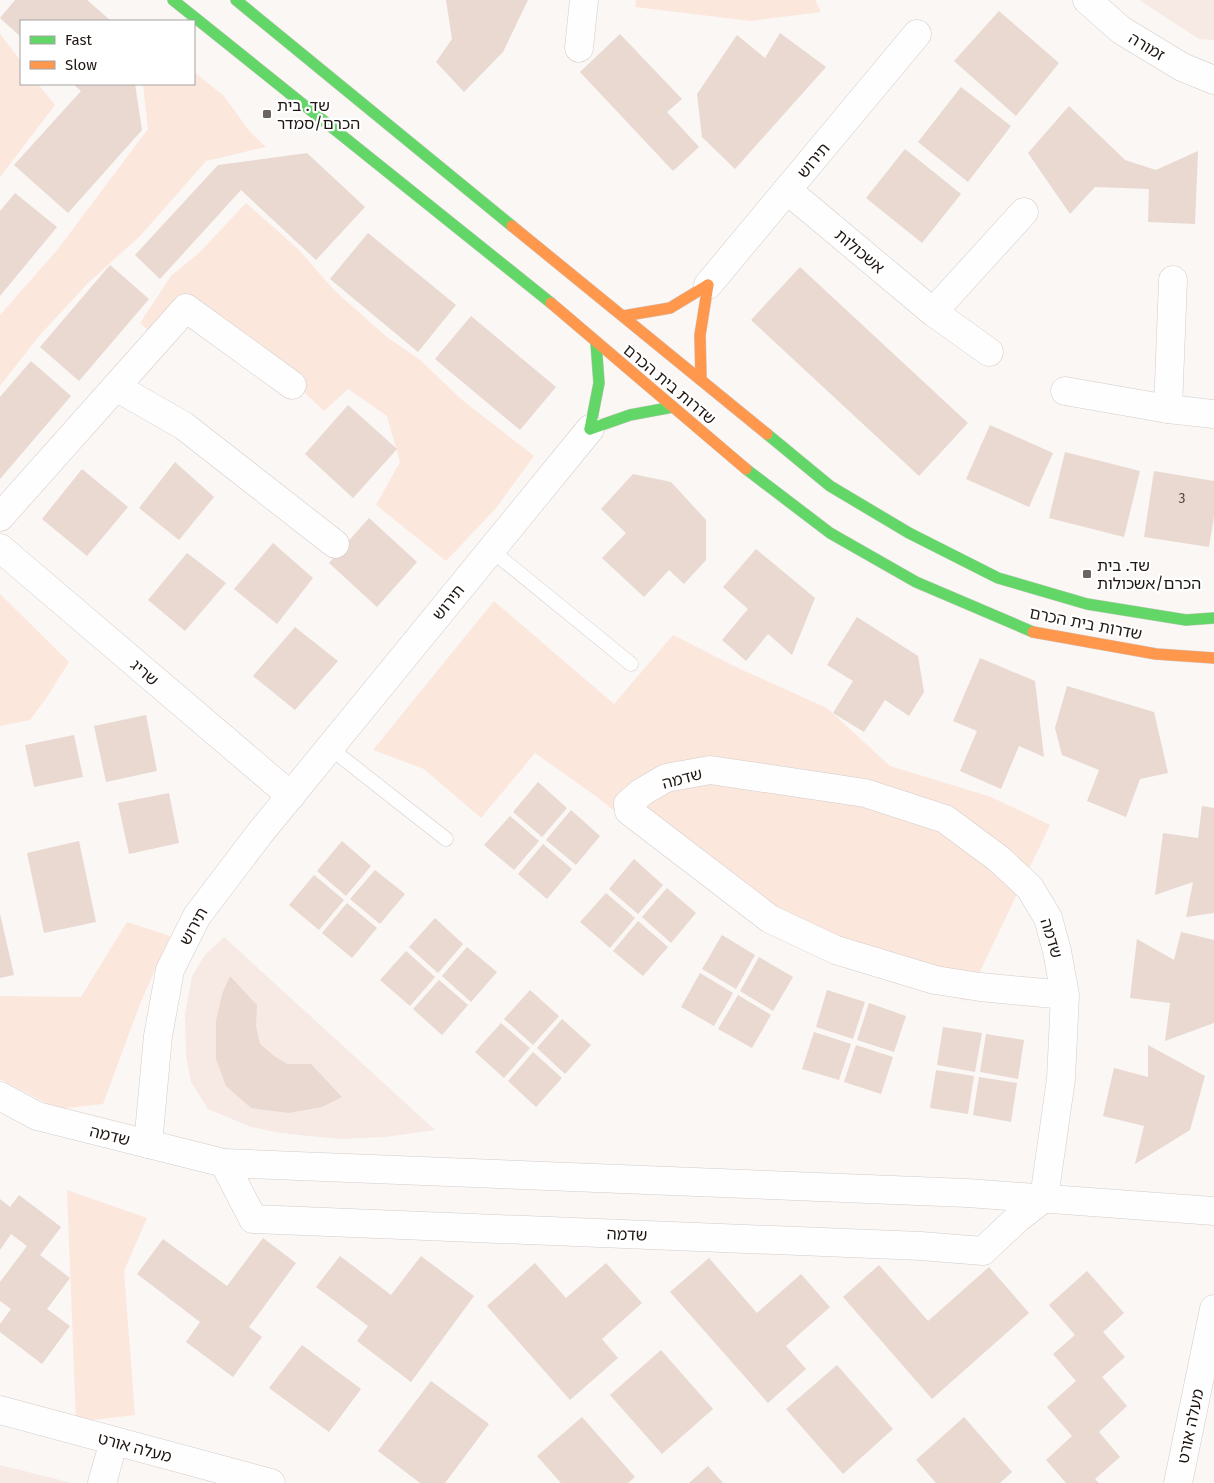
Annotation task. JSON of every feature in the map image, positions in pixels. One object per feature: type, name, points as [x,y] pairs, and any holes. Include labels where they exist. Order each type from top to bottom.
[{"type":"street","name":"שדרות בית הכרם","points":[[173,0],[554,306],[738,463],[830,533],[916,582],[1030,631],[1156,654],[1214,658]]},
{"type":"street","name":"שדרות בית הכרם","points":[[236,0],[830,486],[909,533],[998,578],[1087,604],[1186,620],[1214,618]]},
{"type":"street","points":[[579,48],[584,0]]},
{"type":"street","name":"זמורה","points":[[1087,0],[1121,30],[1182,67],[1214,80]]},
{"type":"street","name":"תירוש","points":[[708,285],[917,34]]},
{"type":"street","name":"אשכולות","points":[[787,190],[932,312],[989,352]]},
{"type":"street","points":[[932,312],[1024,212]]},
{"type":"street","points":[[1168,409],[1173,280]]},
{"type":"street","points":[[623,316],[670,308],[708,285]]},
{"type":"street","points":[[701,380],[700,335],[708,285]]},
{"type":"street","points":[[0,517],[186,308],[292,385]]},
{"type":"street","points":[[590,429],[599,384],[596,343]]},
{"type":"street","points":[[116,387],[184,426],[335,544]]},
{"type":"street","points":[[1065,391],[1168,409],[1214,414]]},
{"type":"street","points":[[590,429],[630,415],[673,407]]},
{"type":"street","name":"תירוש","points":[[148,1144],[158,1036],[170,970],[197,916],[260,833],[590,429]]},
{"type":"street","name":"שריג","points":[[0,548],[290,796]]},
{"type":"street","name":"שדמה","points":[[224,1163],[253,1219],[921,1246],[983,1251],[1017,1219],[1044,1198],[1061,1079],[1065,995],[1057,951],[1048,918],[1030,888],[999,859],[944,819],[865,792],[710,770],[666,778],[642,792],[628,804],[629,811],[770,919],[836,950],[936,980],[980,987],[1065,995]]},
{"type":"street","name":"שדמה","points":[[0,1096],[37,1116],[224,1163],[958,1192],[1214,1211]]},
{"type":"street","name":"מעלה אורט","points":[[1178,1483],[1214,1310]]},
{"type":"street","name":"מעלה אורט","points":[[0,1410],[271,1483]]},
{"type":"street","points":[[102,1483],[114,1441]]},
{"type":"lane","points":[[491,550],[632,664]]},
{"type":"lane","points":[[330,748],[446,839]]},
{"type":"shaded area","points":[[636,0],[815,0],[821,12],[751,21],[635,7]]},
{"type":"shaded area","points":[[1139,0],[1214,0],[1214,40],[1199,39]]},
{"type":"shaded area","points":[[0,34],[20,60],[20,85],[39,85],[55,105],[0,177]]},
{"type":"shaded area","points":[[195,73],[224,96],[250,132],[266,147],[206,161],[140,236],[88,283],[39,336],[0,386],[0,315],[58,249],[148,129],[143,85],[195,85]]},
{"type":"shaded area","points":[[246,203],[298,249],[335,291],[388,338],[419,359],[461,399],[534,456],[496,508],[446,561],[376,505],[400,462],[387,416],[348,389],[324,411],[255,346],[190,301],[153,335],[140,323],[171,276],[200,252]]},
{"type":"shaded area","points":[[0,594],[69,662],[30,720],[0,726]]},
{"type":"shaded area","points":[[494,601],[614,704],[673,635],[740,669],[827,708],[890,766],[991,797],[1050,825],[966,1001],[758,926],[597,797],[535,753],[481,818],[424,769],[373,750]]},
{"type":"shaded area","points":[[127,922],[170,936],[140,1004],[103,1104],[57,1109],[0,1079],[0,996],[81,997]]},
{"type":"shaded area","points":[[224,937],[435,1130],[386,1137],[339,1139],[280,1133],[251,1127],[208,1109],[191,1082],[186,1055],[185,1015],[192,976],[205,955]]},
{"type":"shaded area","points":[[67,1190],[147,1218],[124,1271],[135,1415],[76,1422]]},
{"type":"shaded area","points":[[0,1465],[72,1483],[0,1483]]},
{"type":"building","points":[[15,0],[87,0],[110,20],[20,20],[20,36],[0,18]]},
{"type":"building","points":[[446,0],[528,0],[503,52],[464,92],[436,62],[452,39]]},
{"type":"building","points":[[999,11],[1059,63],[1016,116],[954,61]]},
{"type":"building","points":[[780,33],[826,67],[735,169],[702,137],[697,94],[737,35],[765,58]]},
{"type":"building","points":[[620,34],[682,99],[667,112],[699,147],[673,171],[580,72]]},
{"type":"building","points":[[74,85],[135,85],[142,130],[68,213],[14,165],[81,91]]},
{"type":"building","points":[[961,87],[1011,126],[968,182],[918,142]]},
{"type":"building","points":[[1069,106],[1125,160],[1156,170],[1198,151],[1195,224],[1148,222],[1149,189],[1095,187],[1070,214],[1028,153]]},
{"type":"building","points":[[905,149],[961,194],[922,243],[866,198]]},
{"type":"building","points":[[307,153],[365,207],[316,260],[241,190],[160,279],[135,255],[218,165]]},
{"type":"building","points":[[15,193],[57,227],[0,296],[0,211]]},
{"type":"building","points":[[368,233],[456,305],[418,352],[330,279]]},
{"type":"building","points":[[110,265],[149,299],[79,381],[40,347]]},
{"type":"building","points":[[800,267],[968,423],[919,476],[751,320]]},
{"type":"building","points":[[471,316],[556,387],[520,430],[435,359]]},
{"type":"building","points":[[31,361],[71,396],[0,479],[0,397]]},
{"type":"building","points":[[348,405],[397,449],[353,498],[305,454]]},
{"type":"building","points":[[990,425],[1053,453],[1029,507],[966,479]]},
{"type":"building","points":[[1065,452],[1140,471],[1124,537],[1049,518]]},
{"type":"building","points":[[175,462],[214,497],[179,540],[139,508]]},
{"type":"building","points":[[82,469],[128,507],[87,556],[42,519]]},
{"type":"building","points":[[1154,471],[1214,481],[1214,516],[1209,547],[1144,537]]},
{"type":"building","points":[[633,474],[671,482],[706,520],[706,560],[684,584],[669,570],[644,597],[602,558],[626,533],[601,509]]},
{"type":"building","points":[[369,518],[417,562],[377,607],[329,563]]},
{"type":"building","points":[[273,543],[313,578],[277,624],[234,589]]},
{"type":"building","points":[[756,549],[815,598],[792,655],[768,634],[746,661],[722,640],[748,609],[723,587]]},
{"type":"building","points":[[187,553],[226,583],[185,631],[148,600]]},
{"type":"building","points":[[857,617],[918,656],[924,692],[909,716],[885,700],[864,732],[833,713],[853,681],[827,665]]},
{"type":"building","points":[[295,627],[338,661],[295,710],[253,676]]},
{"type":"building","points":[[980,658],[1035,681],[1044,757],[1019,746],[1001,789],[960,771],[977,731],[953,721]]},
{"type":"building","points":[[1067,686],[1154,712],[1168,773],[1140,779],[1126,817],[1087,801],[1099,770],[1062,755],[1055,728]]},
{"type":"building","points":[[146,715],[157,771],[106,782],[94,726]]},
{"type":"building","points":[[74,735],[83,777],[34,787],[25,745]]},
{"type":"building","points":[[538,782],[567,808],[542,837],[513,812]]},
{"type":"building","points":[[169,793],[179,843],[129,854],[118,803]]},
{"type":"building","points":[[1202,806],[1214,808],[1214,913],[1186,917],[1193,882],[1155,895],[1163,833],[1198,838]]},
{"type":"building","points":[[571,810],[600,836],[576,865],[546,840]]},
{"type":"building","points":[[510,816],[539,841],[514,870],[484,845]]},
{"type":"building","points":[[79,841],[96,922],[44,933],[27,853]]},
{"type":"building","points":[[342,841],[371,866],[346,896],[317,871]]},
{"type":"building","points":[[543,844],[572,869],[547,899],[518,874]]},
{"type":"building","points":[[634,859],[663,885],[638,914],[609,889]]},
{"type":"building","points":[[375,870],[405,894],[380,924],[350,899]]},
{"type":"building","points":[[314,875],[344,900],[319,930],[289,905]]},
{"type":"building","points":[[667,888],[696,913],[671,943],[642,917]]},
{"type":"building","points":[[606,893],[635,918],[610,948],[580,922]]},
{"type":"building","points":[[347,903],[377,928],[352,958],[322,933]]},
{"type":"building","points":[[0,914],[14,975],[0,978]]},
{"type":"building","points":[[435,918],[463,944],[438,973],[409,947]]},
{"type":"building","points":[[638,921],[668,947],[643,976],[613,951]]},
{"type":"building","points":[[1181,932],[1214,940],[1214,1023],[1165,1041],[1170,1003],[1130,998],[1137,939],[1174,960]]},
{"type":"building","points":[[722,935],[755,955],[736,989],[702,969]]},
{"type":"building","points":[[467,947],[497,972],[471,1002],[442,976]]},
{"type":"building","points":[[406,951],[435,977],[410,1006],[380,980]]},
{"type":"building","points":[[759,957],[793,977],[773,1011],[740,991]]},
{"type":"building","points":[[700,973],[733,993],[714,1026],[681,1007]]},
{"type":"building","points":[[230,976],[257,1005],[256,1026],[260,1044],[287,1064],[311,1064],[342,1097],[322,1107],[289,1113],[251,1108],[226,1086],[216,1059],[216,1021],[222,994]]},
{"type":"building","points":[[439,980],[468,1005],[442,1035],[413,1009]]},
{"type":"building","points":[[530,990],[559,1016],[533,1045],[504,1019]]},
{"type":"building","points":[[827,990],[865,1002],[853,1039],[816,1027]]},
{"type":"building","points":[[738,995],[771,1015],[752,1048],[718,1029]]},
{"type":"building","points":[[869,1003],[906,1016],[894,1052],[857,1040]]},
{"type":"building","points":[[562,1019],[591,1045],[565,1074],[537,1048]]},
{"type":"building","points":[[501,1023],[530,1048],[504,1078],[475,1052]]},
{"type":"building","points":[[943,1027],[982,1033],[975,1072],[937,1065]]},
{"type":"building","points":[[814,1032],[851,1044],[839,1080],[802,1069]]},
{"type":"building","points":[[986,1034],[1024,1040],[1018,1079],[980,1072]]},
{"type":"building","points":[[856,1045],[893,1057],[881,1094],[844,1082]]},
{"type":"building","points":[[1148,1045],[1205,1076],[1190,1130],[1135,1164],[1144,1126],[1103,1116],[1114,1068],[1148,1077]]},
{"type":"building","points":[[533,1052],[562,1078],[536,1107],[508,1081]]},
{"type":"building","points":[[936,1070],[974,1076],[968,1114],[930,1108]]},
{"type":"building","points":[[979,1077],[1017,1083],[1011,1122],[973,1115]]},
{"type":"building","points":[[19,1195],[61,1227],[40,1255],[70,1278],[47,1309],[70,1326],[42,1364],[0,1332],[0,1324],[11,1309],[0,1301],[0,1282],[27,1246],[11,1234],[0,1250],[0,1199],[10,1207]]},
{"type":"building","points":[[263,1238],[296,1263],[249,1327],[262,1337],[233,1377],[186,1342],[200,1322],[137,1274],[163,1239],[227,1286]]},
{"type":"building","points":[[340,1256],[391,1295],[421,1256],[474,1296],[411,1382],[357,1341],[368,1326],[316,1287]]},
{"type":"building","points":[[709,1258],[757,1313],[801,1274],[830,1307],[786,1346],[806,1369],[768,1403],[670,1292]]},
{"type":"building","points":[[535,1263],[566,1298],[606,1263],[642,1303],[602,1339],[618,1358],[570,1400],[487,1306]]},
{"type":"building","points":[[879,1265],[928,1321],[989,1267],[1029,1313],[932,1399],[843,1297]]},
{"type":"building","points":[[1087,1271],[1124,1313],[1103,1332],[1125,1357],[1102,1377],[1127,1406],[1099,1432],[1120,1457],[1095,1479],[1099,1483],[1066,1483],[1046,1460],[1072,1436],[1047,1407],[1076,1381],[1053,1354],[1075,1335],[1049,1305]]},
{"type":"building","points":[[302,1345],[361,1389],[329,1432],[269,1388]]},
{"type":"building","points":[[661,1350],[713,1409],[662,1454],[610,1395]]},
{"type":"building","points":[[837,1365],[893,1429],[843,1474],[786,1409]]},
{"type":"building","points":[[431,1381],[489,1424],[445,1483],[420,1483],[378,1451]]},
{"type":"building","points":[[582,1417],[635,1477],[628,1483],[561,1483],[537,1456]]},
{"type":"building","points":[[964,1417],[1012,1472],[1000,1483],[936,1483],[916,1460]]},
{"type":"building","points":[[708,1466],[723,1483],[689,1483]]},
{"type":"traffic: fast","points":[[173,0],[551,303]]},
{"type":"traffic: fast","points":[[236,0],[512,226]]},
{"type":"traffic: fast","points":[[590,429],[599,383],[596,343]]},
{"type":"traffic: fast","points":[[590,429],[630,415],[673,407]]},
{"type":"traffic: fast","points":[[767,434],[830,486],[909,533],[998,578],[1087,604],[1186,620],[1214,618]]},
{"type":"traffic: fast","points":[[746,469],[830,533],[916,582],[1033,632]]},
{"type":"traffic: slow","points":[[512,226],[767,434]]},
{"type":"traffic: slow","points":[[623,316],[670,308],[708,285]]},
{"type":"traffic: slow","points":[[701,380],[700,335],[708,285]]},
{"type":"traffic: slow","points":[[551,303],[746,469]]},
{"type":"traffic: slow","points":[[1033,632],[1156,654],[1214,658]]},
{"type":"place","name":"שד. בית הכרם/סמדר","points":[[267,114]]},
{"type":"place","name":"שד. בית הכרם/אשכולות","points":[[1087,574]]}]
